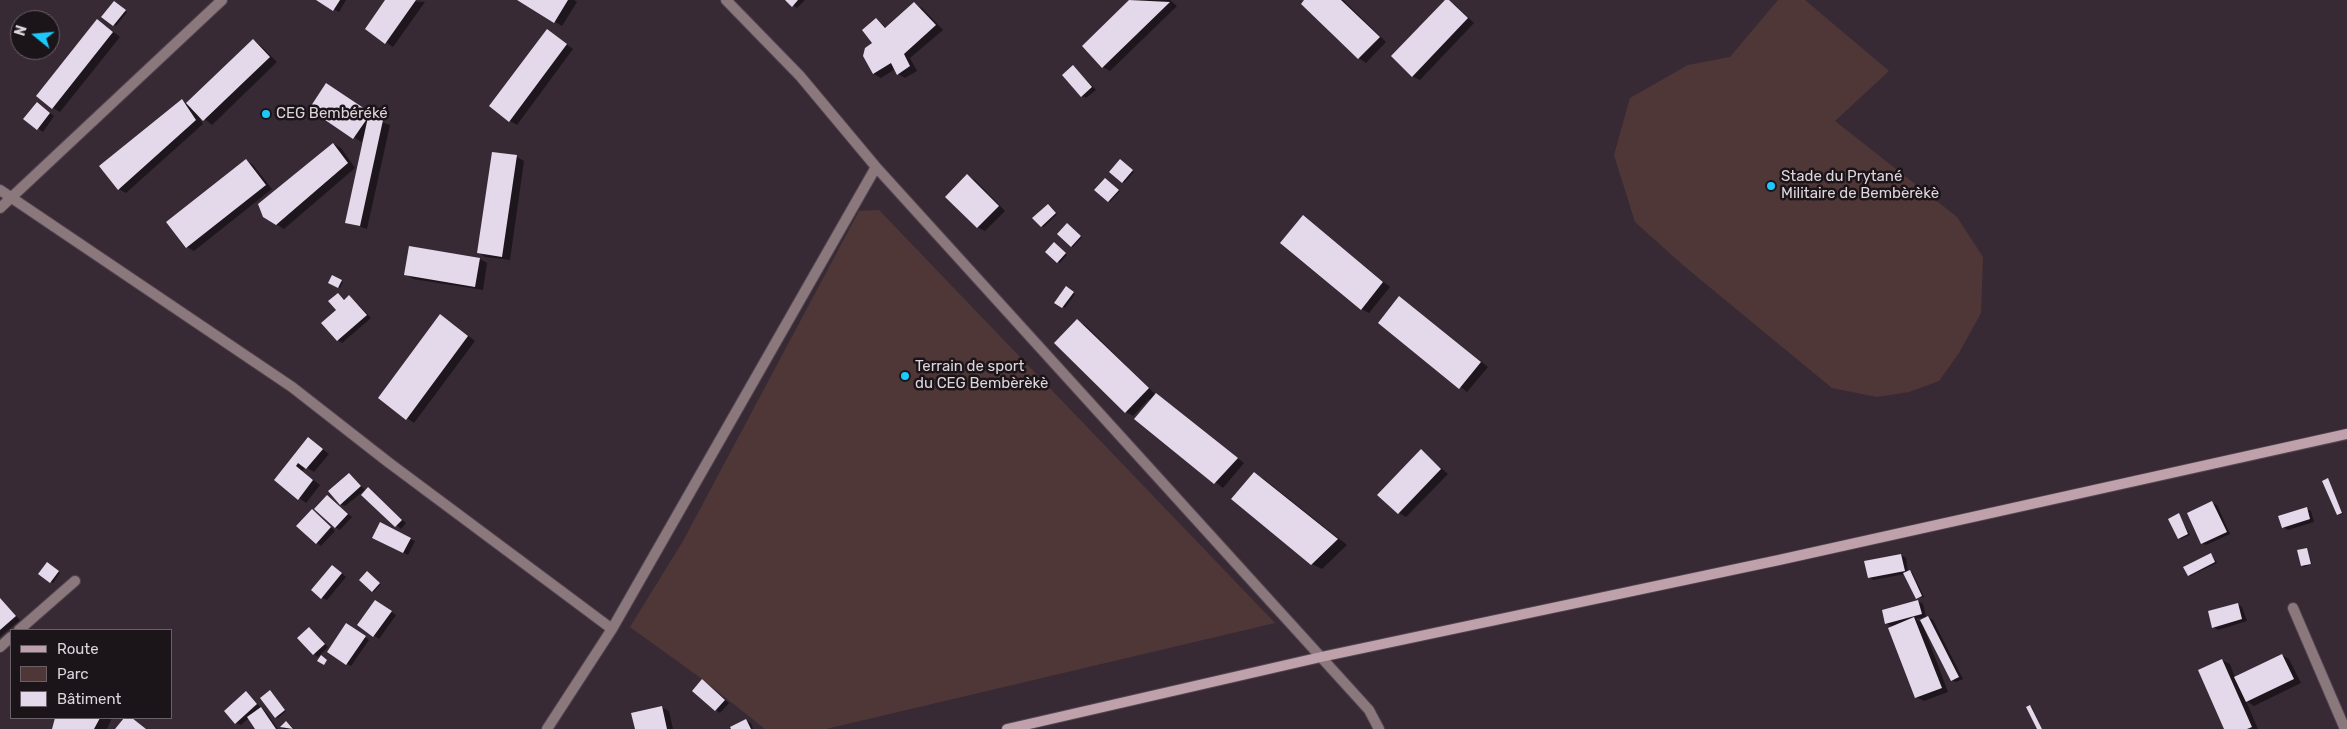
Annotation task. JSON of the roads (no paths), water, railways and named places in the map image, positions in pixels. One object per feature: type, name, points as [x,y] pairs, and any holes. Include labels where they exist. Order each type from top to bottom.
[{"type":"main road","points":[[1007,729],[1321,657],[1769,562],[2347,434]]},
{"type":"street","points":[[0,208],[222,0]]},
{"type":"street","points":[[726,0],[800,76],[876,167],[1369,710],[1379,729]]},
{"type":"street","points":[[547,729],[612,629],[876,167]]},
{"type":"street","points":[[0,190],[292,388],[612,629]]},
{"type":"street","points":[[20,629],[75,581]]},
{"type":"street","points":[[2293,608],[2345,729]]},
{"type":"street","points":[[0,646],[10,638]]},
{"type":"place","name":"CEG Bembéréké","points":[[266,114]]},
{"type":"place","name":"Stade du Prytané Militaire de Bembèrèkè","points":[[1771,186]]},
{"type":"place","name":"Terrain de sport du CEG Bembèrèkè","points":[[905,376]]}]
